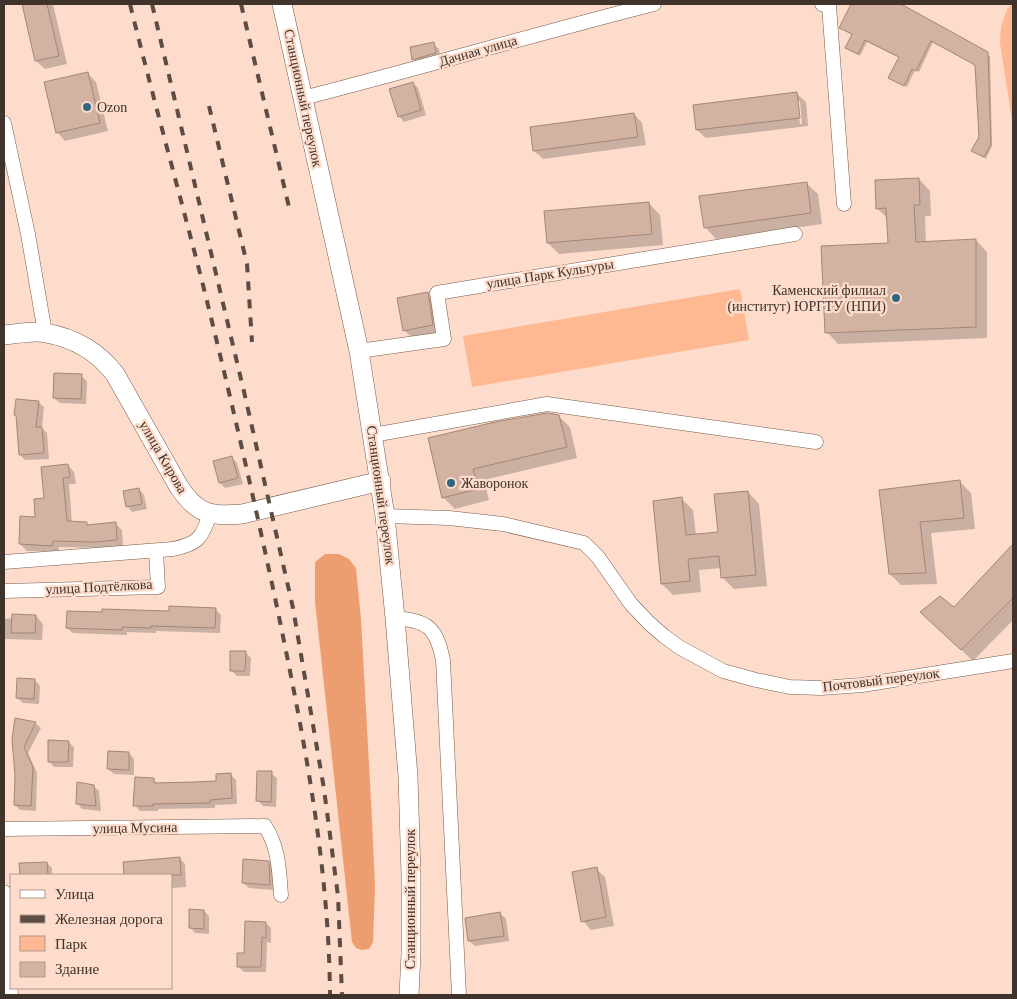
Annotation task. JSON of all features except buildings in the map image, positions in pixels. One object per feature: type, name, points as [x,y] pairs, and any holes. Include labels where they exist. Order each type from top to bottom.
[{"type":"main road","name":"Станционный переулок","points":[[282,4],[359,352],[385,516],[396,618],[408,776],[411,876],[409,995]]},
{"type":"main road","name":"улица Кирова","points":[[4,335],[45,332],[80,344],[106,361],[119,380],[178,487],[188,500],[210,514]]},
{"type":"main road","points":[[210,514],[222,516],[242,514],[380,481]]},
{"type":"street","name":"Дачная улица","points":[[303,98],[415,70],[539,33],[654,4]]},
{"type":"street","points":[[822,4],[830,6],[844,204]]},
{"type":"street","points":[[4,123],[28,234],[45,332]]},
{"type":"street","name":"улица Парк Культуры","points":[[359,352],[444,339],[437,293],[795,234]]},
{"type":"street","points":[[373,435],[547,404],[816,442]]},
{"type":"street","points":[[4,562],[156,552],[188,546],[198,540],[205,530],[210,514]]},
{"type":"street","name":"Почтовый переулок","points":[[385,516],[449,518],[503,524],[584,543],[598,558],[631,604],[664,636],[679,647],[723,671],[756,680],[790,687],[822,688],[862,685],[1013,661]]},
{"type":"street","name":"улица Подтёлкова","points":[[4,591],[158,587],[156,552]]},
{"type":"street","points":[[396,618],[416,620],[431,629],[437,637],[443,660],[458,995]]},
{"type":"street","name":"улица Мусина","points":[[4,830],[265,826],[272,837],[278,857],[281,895]]},
{"type":"street","points":[[4,892],[10,980]]},
{"type":"green space","points":[[1013,4],[1013,127],[1000,43],[1001,27],[1007,9]]},
{"type":"green space","points":[[740,289],[749,340],[472,387],[463,336]]},
{"type":"shaded area","points":[[325,554],[339,554],[349,559],[356,568],[361,619],[375,887],[373,942],[369,949],[362,950],[356,948],[352,942],[315,602],[315,562]]},
{"type":"railway","points":[[130,4],[223,367],[288,659],[306,755],[320,850],[329,947],[330,995]]},
{"type":"railway","points":[[152,4],[293,608],[324,789],[338,896],[342,995]]},
{"type":"railway","points":[[241,4],[289,207]]},
{"type":"railway","points":[[209,106],[247,264],[252,342]]},
{"type":"place","name":"Ozon","points":[[87,107]]},
{"type":"place","name":"Каменский филиал (институт) ЮРГТУ (НПИ)","points":[[896,298]]},
{"type":"place","name":"Жаворонок","points":[[451,483]]}]
